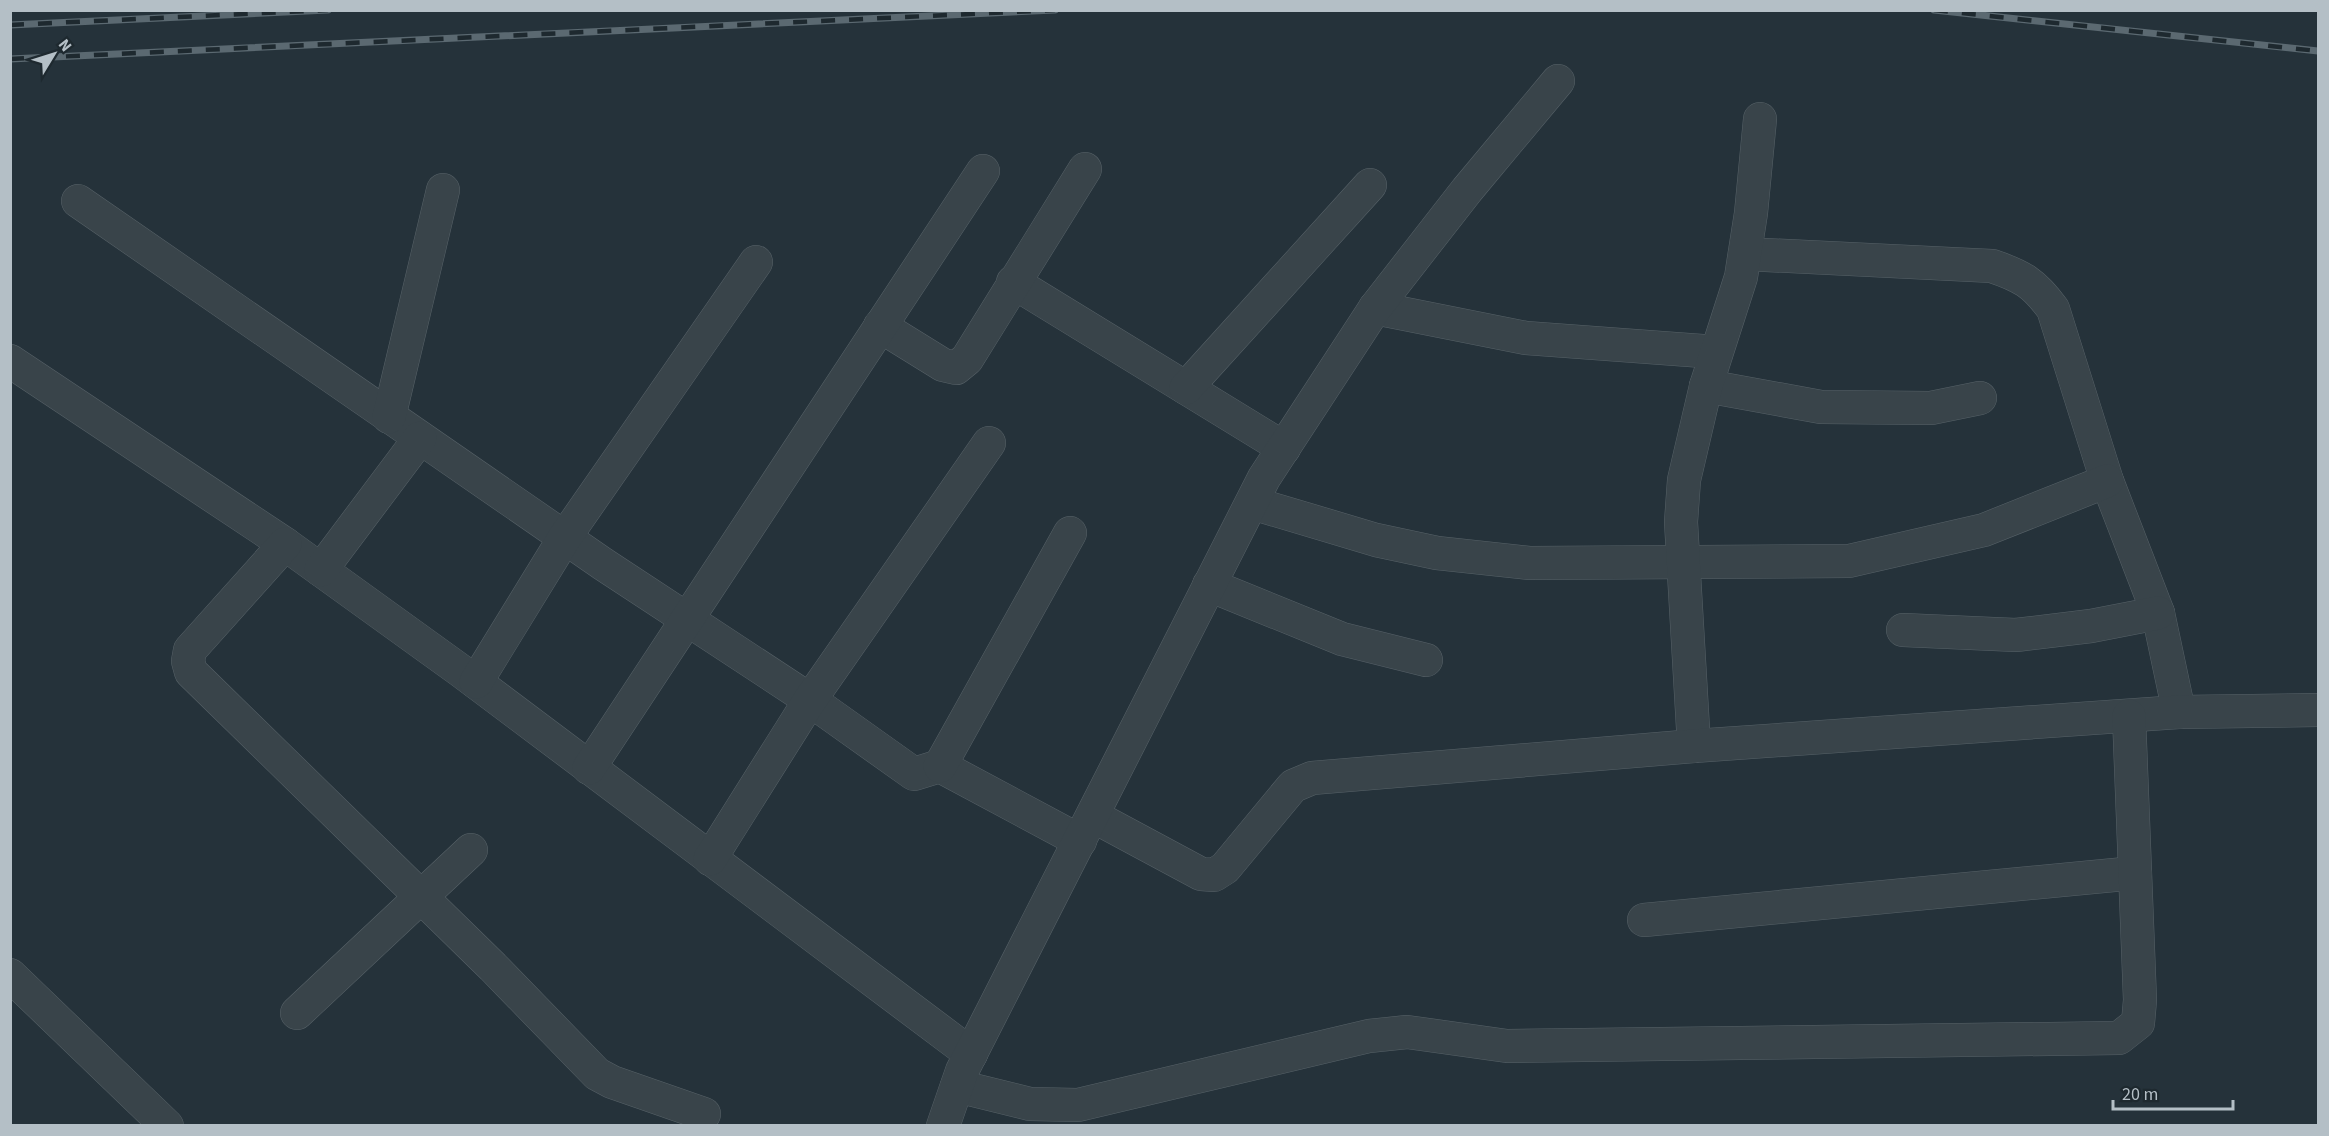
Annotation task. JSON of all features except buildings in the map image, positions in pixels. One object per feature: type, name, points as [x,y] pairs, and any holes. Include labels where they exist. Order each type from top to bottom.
[{"type":"street","points":[[943,1125],[971,1054],[1209,585],[1284,448],[1375,308],[1467,190],[1558,81]]},
{"type":"street","points":[[1694,746],[1681,522],[1684,480],[1706,386],[1734,300],[1745,254],[1760,119]]},
{"type":"street","points":[[880,326],[943,365],[956,368],[967,358],[1085,169]]},
{"type":"street","points":[[589,768],[983,171]]},
{"type":"street","points":[[1186,388],[1370,185]]},
{"type":"street","points":[[389,417],[442,190]]},
{"type":"street","points":[[78,201],[389,417],[686,620],[810,700],[914,774],[940,766],[1086,829],[1201,874],[1214,875],[1225,868],[1293,786],[1312,778],[1694,746],[2179,712],[2319,710]]},
{"type":"street","points":[[1745,254],[1992,266],[2019,274],[2038,289],[2053,309],[2107,481],[2157,613],[2179,712]]},
{"type":"street","points":[[476,682],[565,537],[756,262]]},
{"type":"street","points":[[1013,282],[1284,448]]},
{"type":"street","points":[[1375,308],[1526,338],[1716,352]]},
{"type":"street","points":[[10,361],[285,544],[476,682],[971,1054]]},
{"type":"street","points":[[1706,386],[1821,407],[1931,408],[1980,398]]},
{"type":"street","points":[[321,570],[420,438]]},
{"type":"street","points":[[710,859],[810,700],[989,443]]},
{"type":"street","points":[[1252,503],[1376,540],[1437,553],[1529,563],[1849,561],[1900,552],[1984,530],[2107,481]]},
{"type":"street","points":[[940,766],[1070,533]]},
{"type":"street","points":[[285,544],[190,650],[188,661],[191,672],[421,897],[597,1074],[612,1082],[704,1114]]},
{"type":"street","points":[[1209,585],[1342,639],[1426,660]]},
{"type":"street","points":[[1903,630],[2016,635],[2091,626],[2157,613]]},
{"type":"street","points":[[957,1086],[1030,1104],[1078,1105],[1368,1036],[1407,1032],[1507,1046],[2119,1038],[2138,1023],[2140,1000],[2129,716]]},
{"type":"street","points":[[297,1013],[471,850]]},
{"type":"street","points":[[1644,920],[2135,873]]},
{"type":"street","points":[[10,975],[167,1125]]},
{"type":"railway","points":[[10,25],[328,10]]},
{"type":"railway","points":[[10,59],[1055,10]]},
{"type":"railway","points":[[1934,10],[2318,51]]}]
